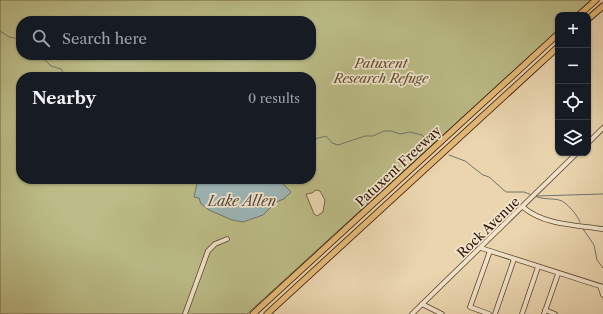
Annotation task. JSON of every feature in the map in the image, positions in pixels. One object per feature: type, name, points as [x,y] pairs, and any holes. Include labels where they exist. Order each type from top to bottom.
[{"type":"highway","points":[[582,12],[596,0]]},
{"type":"highway","points":[[591,16],[603,6]]},
{"type":"highway","name":"Patuxent Freeway","points":[[253,314],[555,37]]},
{"type":"highway","name":"Patuxent Freeway","points":[[267,314],[557,48]]},
{"type":"street","points":[[591,140],[603,128]]},
{"type":"street","name":"Rock Avenue","points":[[412,314],[482,248],[575,156]]},
{"type":"street","points":[[523,207],[534,214],[547,219],[603,229]]},
{"type":"street","points":[[185,314],[208,251],[215,244],[227,239]]},
{"type":"street","points":[[482,248],[558,274],[602,287],[603,295]]},
{"type":"street","points":[[489,314],[470,307],[490,251]]},
{"type":"street","points":[[495,314],[514,259]]},
{"type":"street","points":[[522,314],[538,267]]},
{"type":"street","points":[[555,314],[544,312],[558,274]]},
{"type":"street","points":[[422,304],[442,314]]},
{"type":"green space","name":"Patuxent Research Refuge","points":[[0,0],[591,0],[577,12],[555,12],[555,33],[247,314],[0,314]],"holes":[[[316,190],[320,191],[325,200],[323,212],[317,216],[314,214],[306,194],[312,193]]]},
{"type":"water","name":"Lake Allen","points":[[197,184],[283,184],[291,192],[284,199],[276,202],[263,215],[243,222],[232,220],[209,210],[201,204],[199,198],[194,197]]},
{"type":"waterway","points":[[0,31],[9,37],[16,39]]},
{"type":"waterway","points":[[45,60],[51,66],[61,69],[63,72]]},
{"type":"waterway","points":[[316,139],[326,136],[332,143],[338,145],[365,136],[373,136],[384,131],[391,131],[400,134],[410,132],[422,135],[431,144]]},
{"type":"waterway","points":[[449,155],[465,161],[483,175],[489,177],[506,192],[524,192],[532,195]]},
{"type":"waterway","points":[[537,196],[603,194]]},
{"type":"waterway","points":[[535,196],[562,201],[571,209],[580,222]]},
{"type":"waterway","points":[[583,229],[594,245],[597,260],[603,268]]}]
